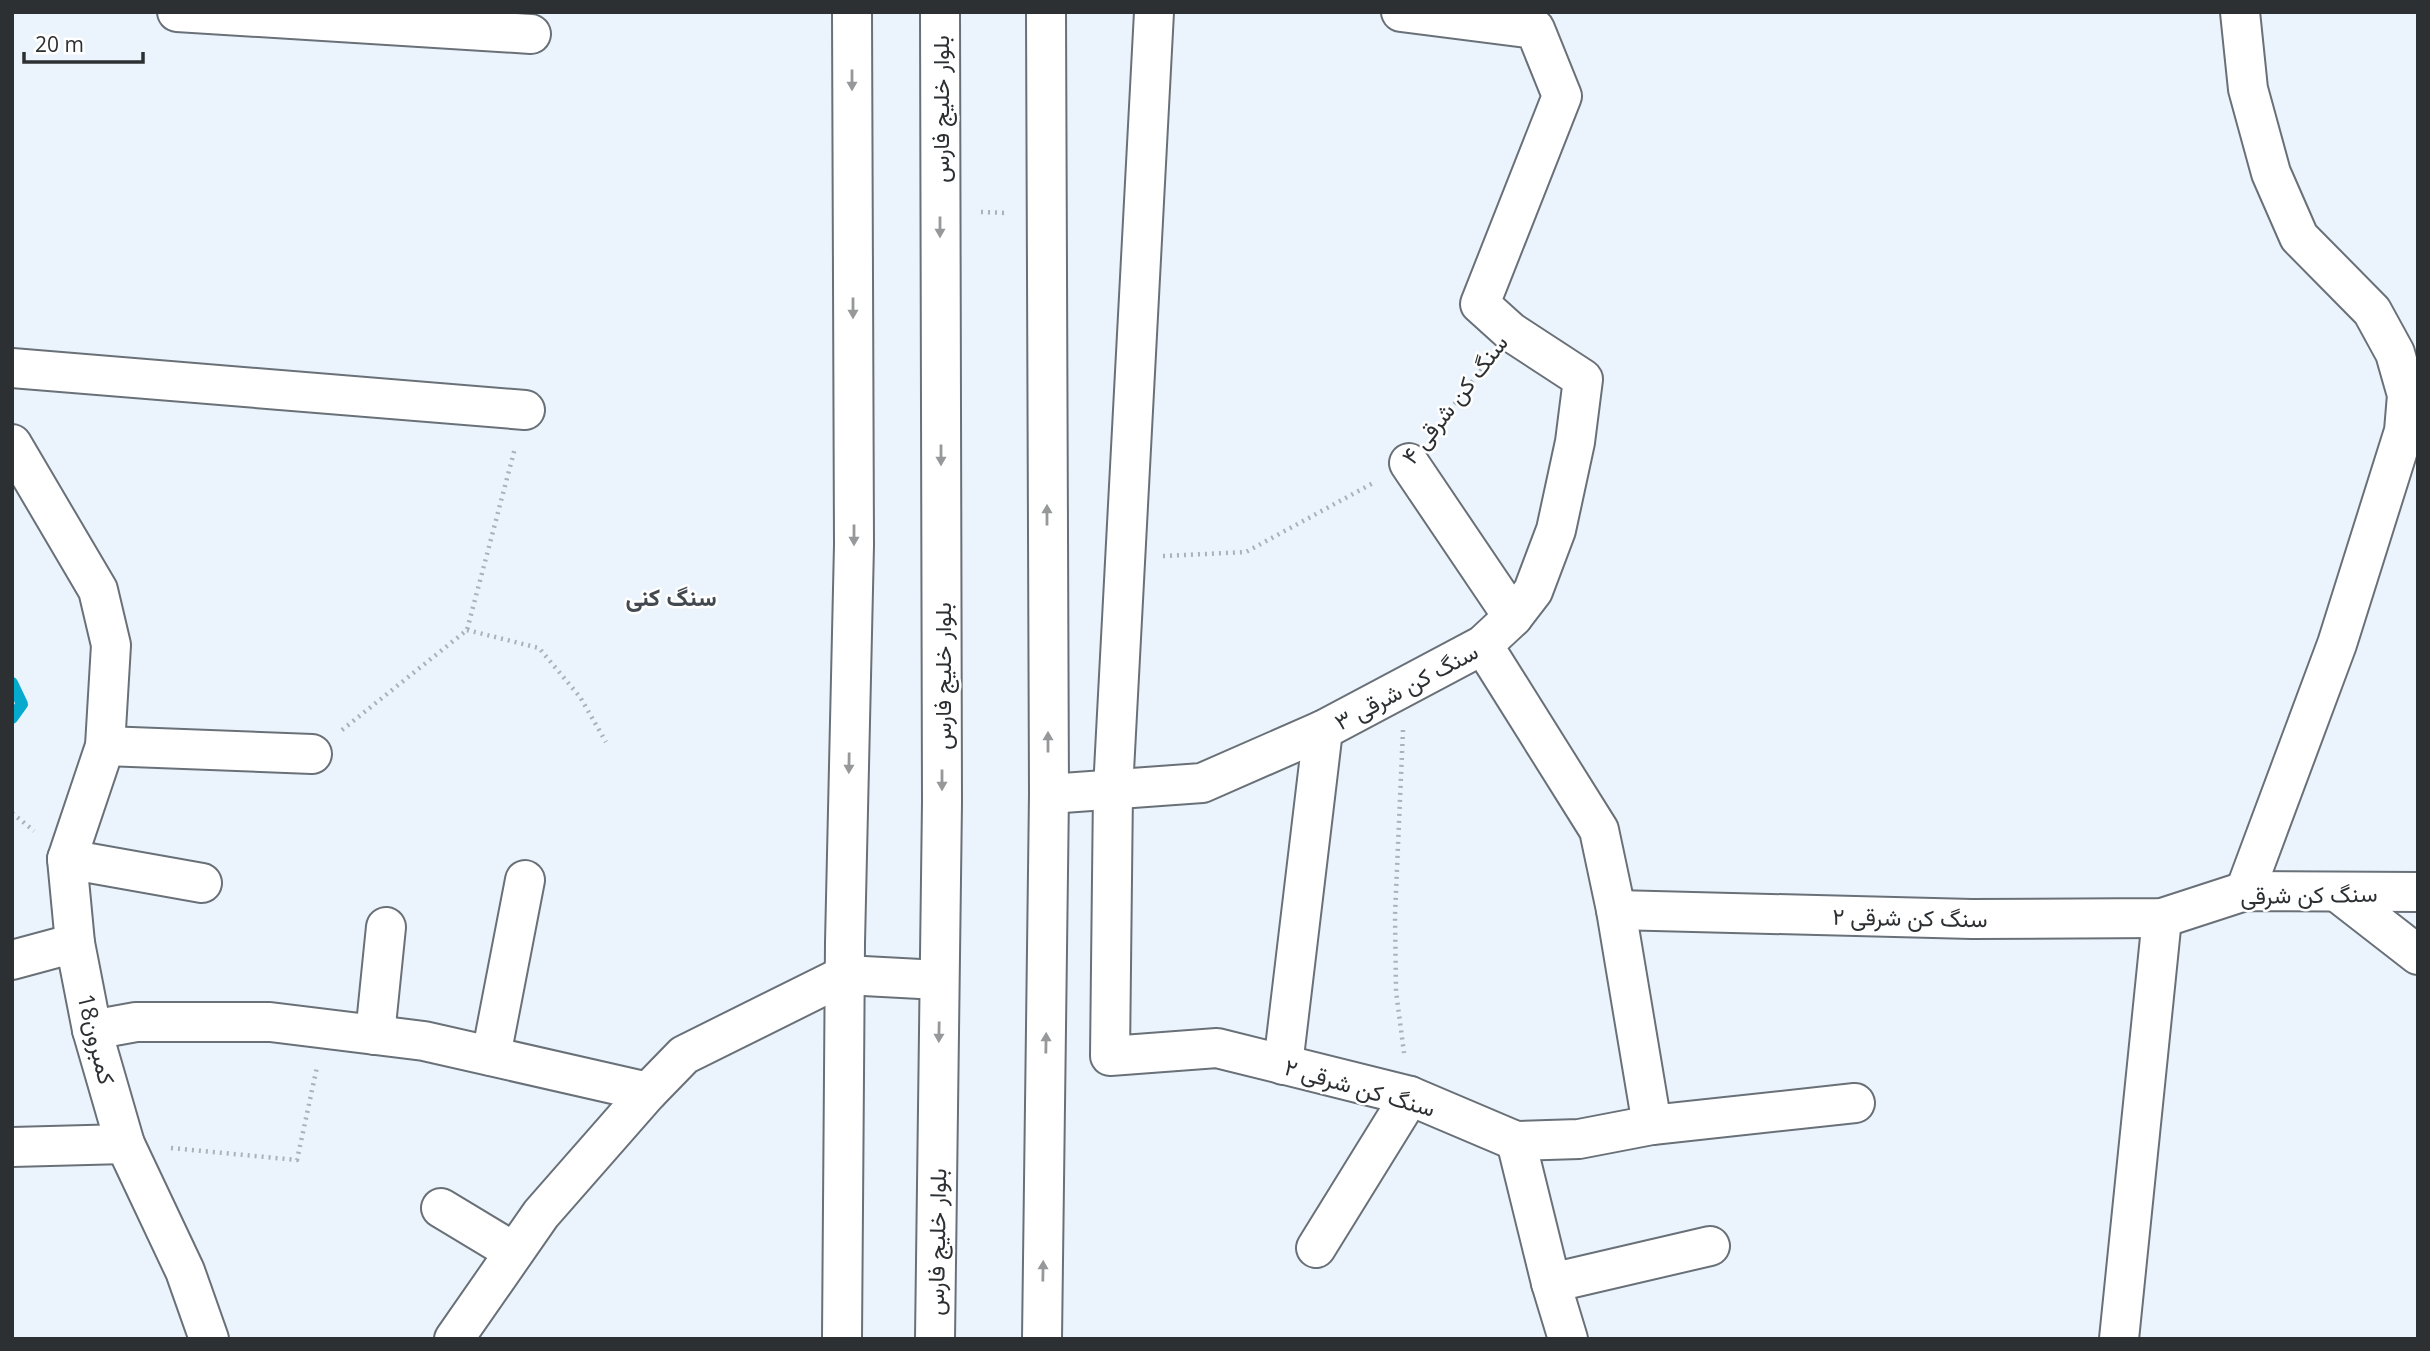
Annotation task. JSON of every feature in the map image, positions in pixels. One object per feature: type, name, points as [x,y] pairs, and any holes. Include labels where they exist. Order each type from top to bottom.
[{"type":"street","points":[[177,12],[531,34]]},
{"type":"street","points":[[842,1339],[845,975],[854,545],[852,12]]},
{"type":"street","name":"بلوار خلیج فارس","points":[[935,1339],[942,802],[940,12]]},
{"type":"street","points":[[1042,1339],[1049,794],[1046,12]]},
{"type":"street","points":[[1113,790],[1154,12]]},
{"type":"street","name":"سنگ کن شرقی ۴","points":[[1401,12],[1535,29],[1562,96],[1480,304],[1511,332]]},
{"type":"street","points":[[2240,12],[2248,89],[2271,173],[2300,237],[2372,311],[2395,353],[2407,396],[2411,431],[2337,643],[2245,891]]},
{"type":"street","name":"سنگ کن شرقی ۳","points":[[1049,794],[1202,783],[1323,730],[1483,645],[1513,617],[1533,591],[1556,530],[1575,442],[1583,379],[1511,332]]},
{"type":"street","points":[[12,368],[525,410]]},
{"type":"street","points":[[12,444],[98,590],[111,645],[106,746],[67,859],[202,884]]},
{"type":"street","points":[[1409,463],[1513,617]]},
{"type":"street","points":[[1483,645],[1599,830],[1616,910],[1652,1125]]},
{"type":"street","points":[[1283,1065],[1323,730]]},
{"type":"street","points":[[106,746],[312,754]]},
{"type":"street","name":"سنگ کن شرقی ۲","points":[[1113,790],[1110,1056],[1217,1048],[1410,1096],[1516,1141],[1579,1139],[1652,1125],[1855,1103]]},
{"type":"street","name":"کمبرون18","points":[[67,859],[75,943],[92,1030],[125,1144],[185,1271],[209,1339]]},
{"type":"street","points":[[491,1056],[525,880]]},
{"type":"street","name":"سنگ کن شرقی","points":[[2162,918],[2245,891],[2418,892]]},
{"type":"street","points":[[2337,892],[2418,955]]},
{"type":"street","name":"سنگ کن شرقی ۲","points":[[1616,910],[1972,919],[2162,918]]},
{"type":"street","points":[[2119,1339],[2162,918]]},
{"type":"street","points":[[375,1035],[386,927]]},
{"type":"street","points":[[12,960],[75,943]]},
{"type":"street","points":[[454,1339],[541,1214],[684,1055],[845,975],[939,980]]},
{"type":"street","points":[[92,1030],[149,1022],[270,1022],[424,1041],[648,1092]]},
{"type":"street","points":[[1316,1248],[1410,1096]]},
{"type":"street","points":[[1516,1141],[1568,1339]]},
{"type":"street","points":[[12,1147],[125,1144]]},
{"type":"street","points":[[441,1208],[514,1252]]},
{"type":"street","points":[[1552,1283],[1710,1246]]},
{"type":"path","name":"سنگ کن شرقی ۴","points":[[1127,557],[1246,552],[1409,463],[1511,332]]},
{"type":"path","points":[[312,754],[467,631],[525,410]]},
{"type":"path","points":[[467,631],[539,648],[580,696],[606,742]]},
{"type":"path","points":[[1405,685],[1395,915],[1396,990],[1410,1096]]},
{"type":"path","points":[[125,1144],[297,1160],[325,1029]]},
{"type":"waterway","points":[[12,683],[22,704],[12,718]]},
{"type":"district","name":"سنگ کنی","points":[[671,596]]}]
